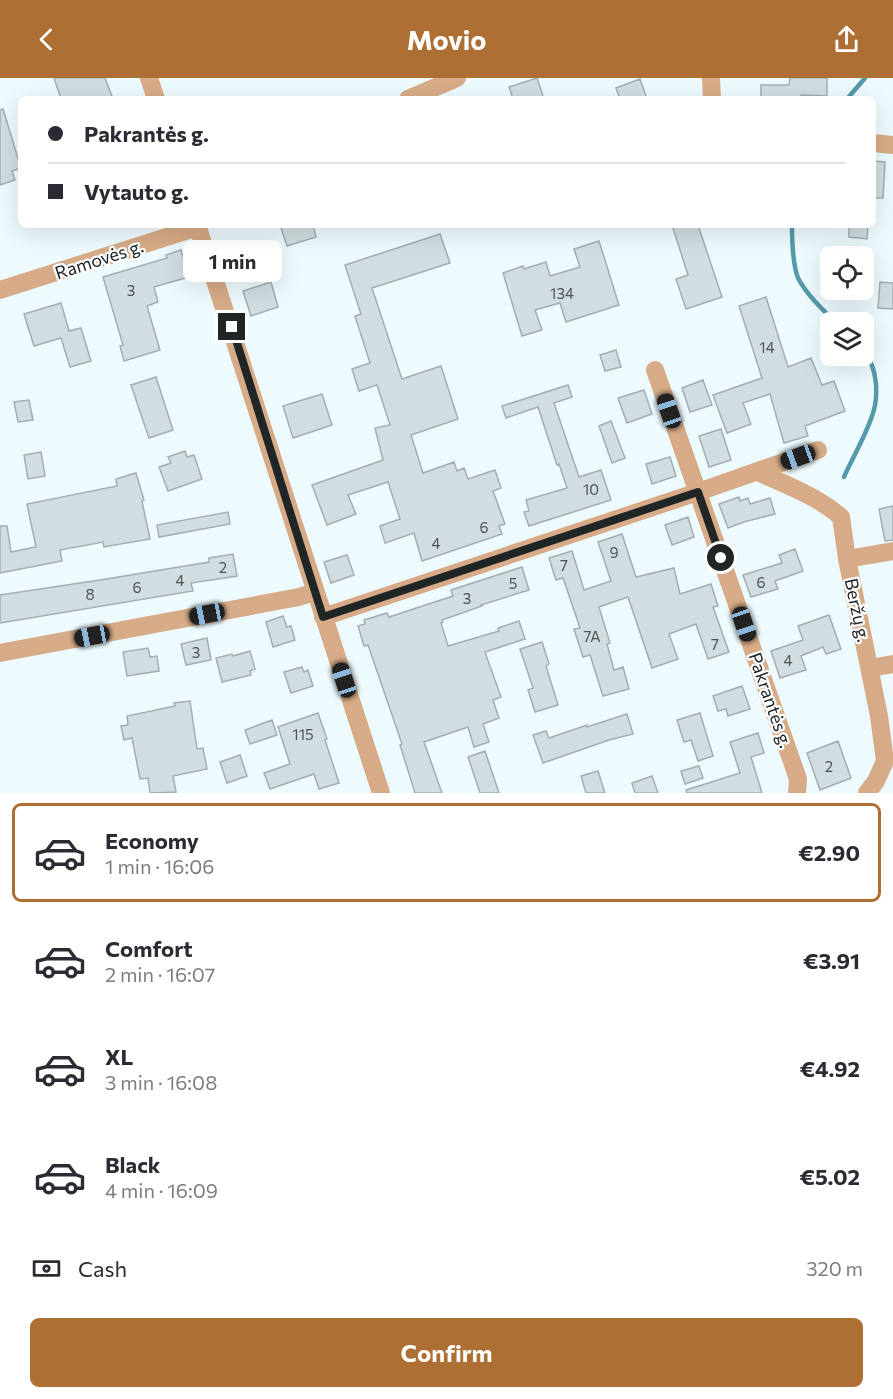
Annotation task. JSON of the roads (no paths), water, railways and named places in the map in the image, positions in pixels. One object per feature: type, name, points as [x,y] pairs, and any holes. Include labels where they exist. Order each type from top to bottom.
[{"type":"street","points":[[149,78],[155,96]]},
{"type":"street","points":[[415,96],[458,78]]},
{"type":"street","points":[[711,78],[712,96]]},
{"type":"street","points":[[876,143],[893,145]]},
{"type":"street","name":"Ramovės g.","points":[[0,290],[192,228]]},
{"type":"street","points":[[199,228],[381,793]]},
{"type":"street","name":"Pakrantės g.","points":[[655,370],[798,778],[797,793]]},
{"type":"street","points":[[323,617],[818,450]]},
{"type":"street","name":"Beržų g.","points":[[758,472],[814,498],[841,516],[847,559],[879,716],[885,761],[876,781],[867,793]]},
{"type":"street","points":[[847,559],[893,551]]},
{"type":"street","points":[[0,653],[288,600],[315,592]]},
{"type":"street","points":[[870,668],[893,664]]},
{"type":"waterway","points":[[850,96],[865,78]]},
{"type":"waterway","points":[[792,228],[796,273],[810,296],[825,312]]},
{"type":"waterway","points":[[844,477],[874,408],[876,383],[872,366]]}]
